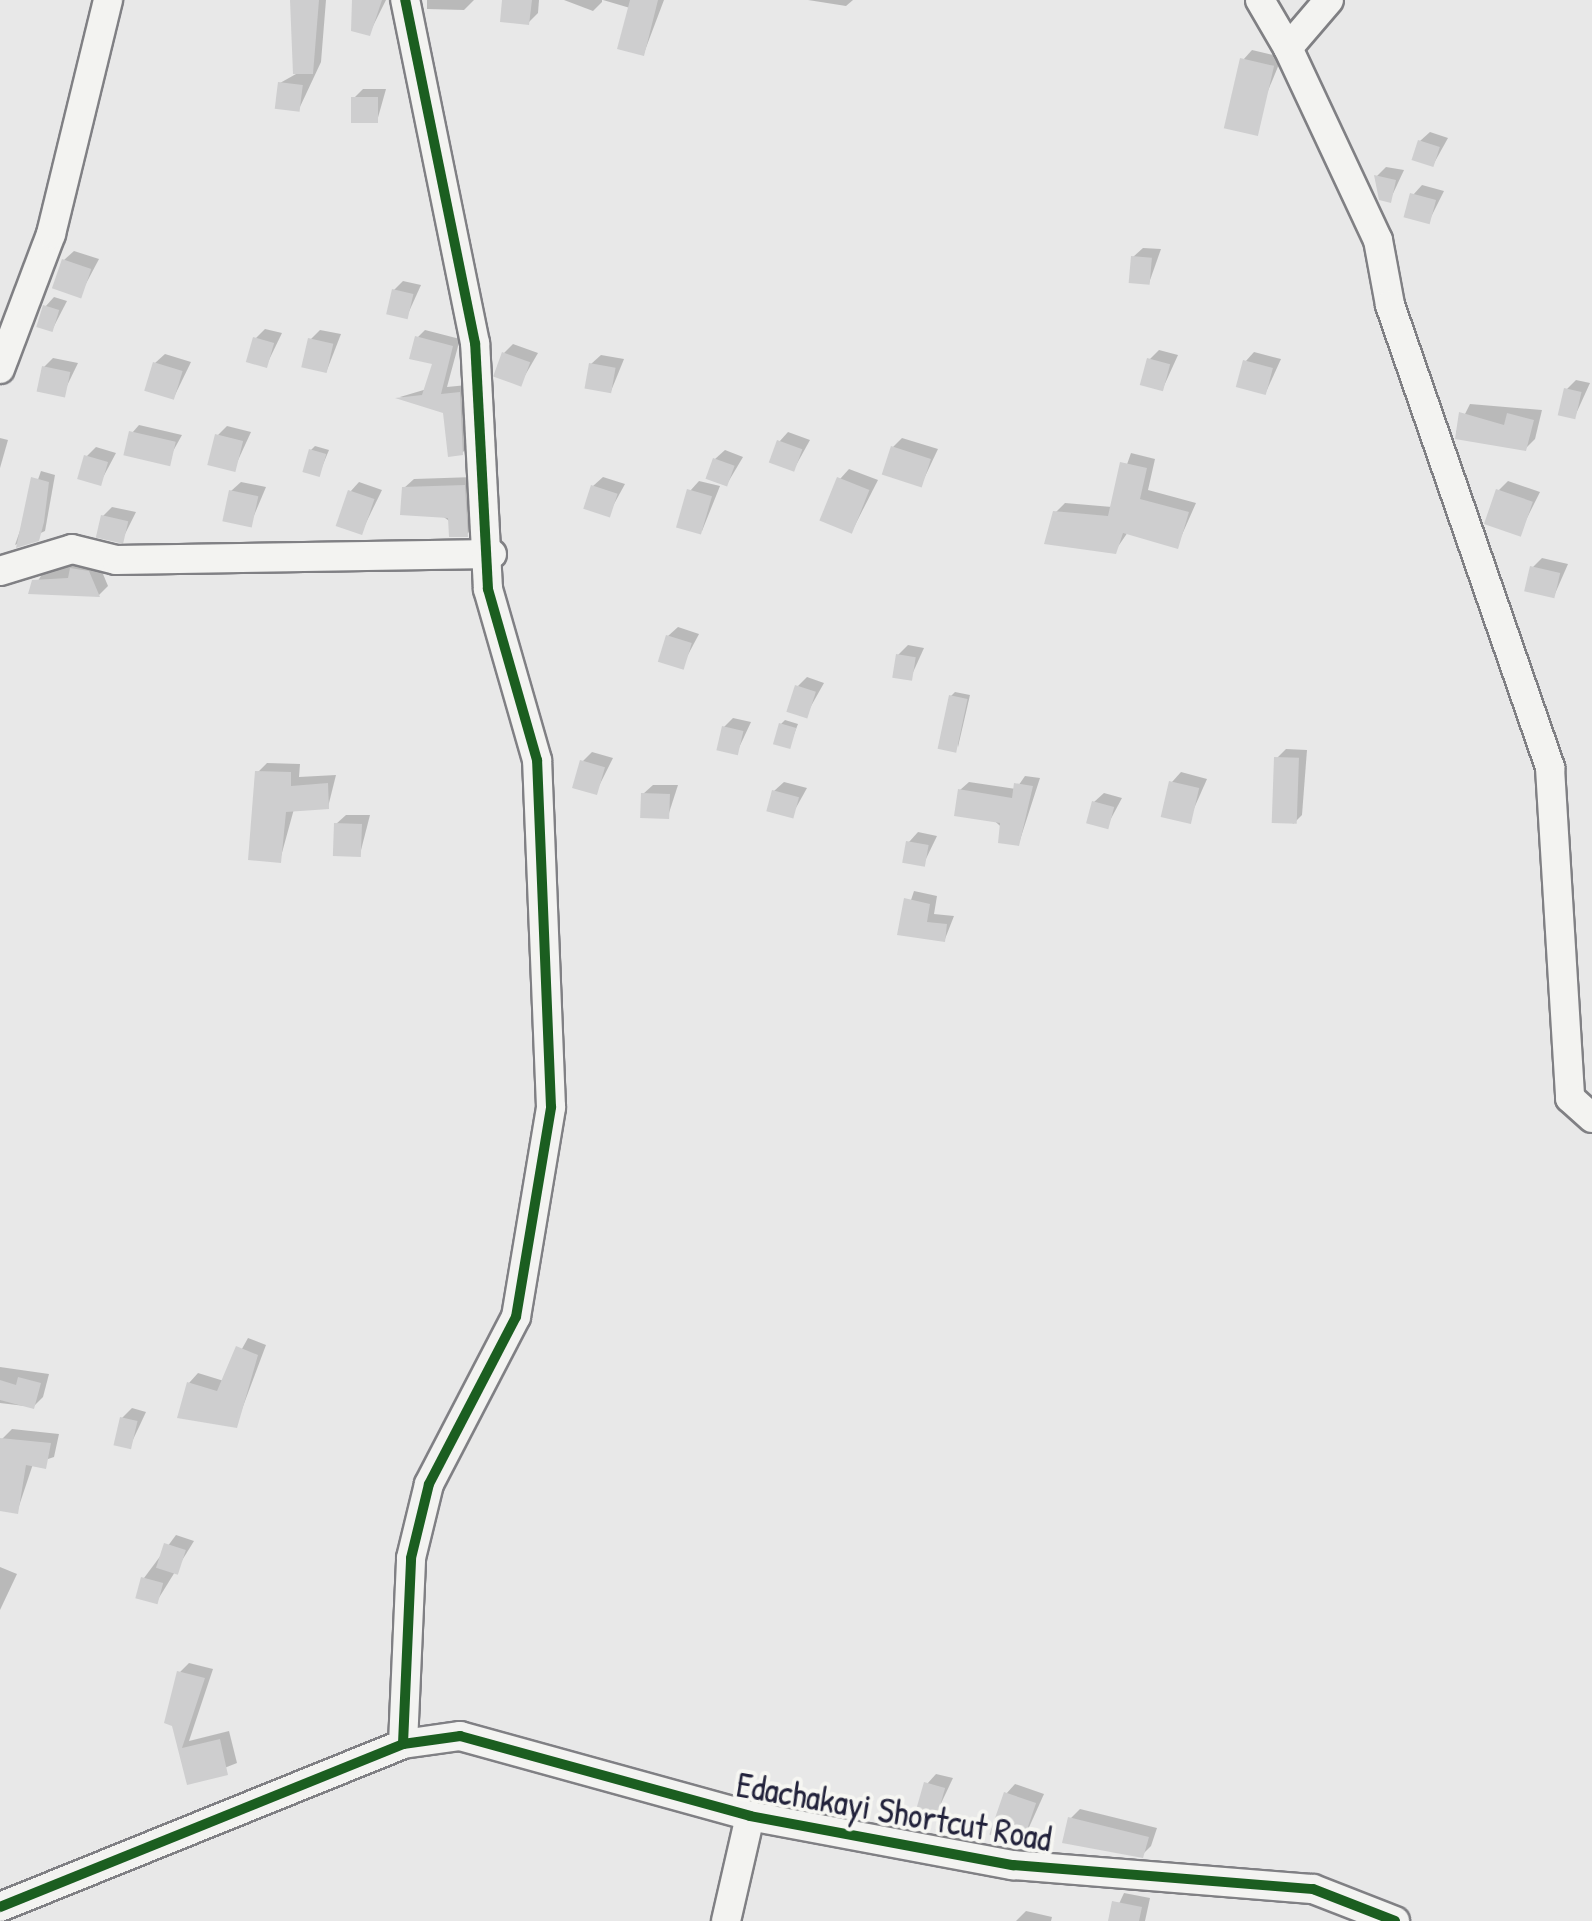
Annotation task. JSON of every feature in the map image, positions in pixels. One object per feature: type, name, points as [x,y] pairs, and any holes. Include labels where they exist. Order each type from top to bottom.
[{"type":"street","points":[[0,369],[51,234],[108,0]]},
{"type":"street","points":[[403,1744],[411,1558],[429,1484],[516,1316],[551,1107],[537,760],[488,589],[492,554],[475,343],[406,0]]},
{"type":"street","points":[[1260,0],[1288,48],[1378,240],[1390,305],[1550,768],[1570,1098],[1592,1118]]},
{"type":"street","points":[[1288,48],[1329,0]]},
{"type":"street","points":[[0,571],[72,549],[116,560],[492,554]]},
{"type":"street","name":"Edachakayi Shortcut Road","points":[[0,1907],[403,1744],[460,1736],[750,1816],[1013,1865],[1313,1889],[1395,1921]]},
{"type":"street","points":[[726,1921],[750,1816]]},
{"type":"building","points":[[290,0],[319,0],[313,74],[293,74]]},
{"type":"building","points":[[352,0],[382,0],[370,36],[351,31]]},
{"type":"building","points":[[502,0],[532,0],[529,25],[500,22]]},
{"type":"building","points":[[630,0],[658,0],[644,56],[617,49]]},
{"type":"building","points":[[1240,58],[1274,66],[1258,136],[1224,128]]},
{"type":"building","points":[[278,82],[303,85],[300,112],[275,109]]},
{"type":"building","points":[[351,97],[378,97],[378,123],[351,123]]},
{"type":"building","points":[[1418,140],[1440,147],[1433,167],[1412,160]]},
{"type":"building","points":[[1374,175],[1396,180],[1391,203],[1379,200]]},
{"type":"building","points":[[1410,193],[1436,200],[1430,224],[1404,217]]},
{"type":"building","points":[[1131,256],[1152,258],[1150,285],[1129,283]]},
{"type":"building","points":[[62,259],[91,269],[81,298],[52,288]]},
{"type":"building","points":[[392,289],[413,294],[408,319],[386,314]]},
{"type":"building","points":[[43,305],[59,310],[53,332],[36,327]]},
{"type":"building","points":[[415,336],[453,346],[441,394],[460,392],[463,455],[448,457],[443,413],[395,398],[422,395],[432,364],[409,359]]},
{"type":"building","points":[[253,337],[274,343],[267,368],[246,362]]},
{"type":"building","points":[[308,338],[333,344],[327,373],[301,367]]},
{"type":"building","points":[[502,352],[530,362],[521,387],[493,376]]},
{"type":"building","points":[[1147,358],[1170,364],[1163,391],[1140,385]]},
{"type":"building","points":[[1243,360],[1273,368],[1266,395],[1236,387]]},
{"type":"building","points":[[153,362],[183,371],[174,400],[144,391]]},
{"type":"building","points":[[589,363],[616,368],[611,393],[584,389]]},
{"type":"building","points":[[42,366],[70,372],[65,397],[37,391]]},
{"type":"building","points":[[1564,388],[1582,392],[1575,419],[1558,415]]},
{"type":"building","points":[[1459,412],[1504,425],[1507,413],[1534,420],[1526,451],[1455,439]]},
{"type":"building","points":[[129,431],[176,442],[170,466],[123,455]]},
{"type":"building","points":[[215,434],[243,441],[235,472],[207,465]]},
{"type":"building","points":[[777,440],[802,449],[794,472],[769,463]]},
{"type":"building","points":[[891,446],[931,459],[922,488],[882,475]]},
{"type":"building","points":[[309,449],[326,454],[320,477],[302,472]]},
{"type":"building","points":[[84,455],[108,462],[101,486],[77,479]]},
{"type":"building","points":[[713,458],[735,466],[727,487],[705,479]]},
{"type":"building","points":[[1120,462],[1147,468],[1140,499],[1189,512],[1178,549],[1123,533],[1116,554],[1044,544],[1053,511],[1108,516]]},
{"type":"building","points":[[31,477],[49,482],[44,522],[39,541],[16,548]]},
{"type":"building","points":[[837,477],[869,490],[852,534],[819,521]]},
{"type":"building","points":[[465,485],[468,537],[449,537],[448,518],[400,515],[402,487]]},
{"type":"building","points":[[591,485],[618,494],[610,517],[583,509]]},
{"type":"building","points":[[687,489],[712,496],[701,535],[676,527]]},
{"type":"building","points":[[1496,489],[1533,502],[1521,537],[1484,524]]},
{"type":"building","points":[[229,490],[258,496],[252,528],[222,521]]},
{"type":"building","points":[[348,490],[374,499],[362,535],[336,526]]},
{"type":"building","points":[[101,515],[128,521],[123,544],[96,537]]},
{"type":"building","points":[[1530,566],[1560,573],[1554,598],[1524,591]]},
{"type":"building","points":[[70,568],[89,571],[100,597],[28,594],[32,580],[68,578]]},
{"type":"building","points":[[666,635],[692,643],[684,670],[658,662]]},
{"type":"building","points":[[896,654],[916,657],[912,681],[892,678]]},
{"type":"building","points":[[795,685],[816,692],[807,718],[786,712]]},
{"type":"building","points":[[949,695],[968,699],[956,753],[938,749]]},
{"type":"building","points":[[779,723],[796,728],[790,749],[773,744]]},
{"type":"building","points":[[722,726],[743,731],[738,755],[716,750]]},
{"type":"building","points":[[1274,757],[1299,758],[1297,824],[1272,823]]},
{"type":"building","points":[[580,760],[605,767],[597,795],[572,788]]},
{"type":"building","points":[[255,771],[291,772],[291,786],[328,783],[329,809],[286,812],[281,863],[248,860]]},
{"type":"building","points":[[1169,781],[1199,788],[1191,824],[1161,817]]},
{"type":"building","points":[[1014,783],[1033,786],[1019,846],[998,843],[1000,823],[954,816],[958,789],[1012,798]]},
{"type":"building","points":[[772,790],[799,797],[793,818],[766,811]]},
{"type":"building","points":[[641,793],[670,794],[669,819],[640,818]]},
{"type":"building","points":[[1092,801],[1114,807],[1108,829],[1086,823]]},
{"type":"building","points":[[334,823],[362,824],[361,857],[333,856]]},
{"type":"building","points":[[906,841],[929,845],[925,867],[902,863]]},
{"type":"building","points":[[904,898],[930,904],[927,922],[947,924],[945,942],[897,935]]},
{"type":"building","points":[[236,1346],[258,1355],[237,1428],[177,1418],[187,1382],[217,1391]]},
{"type":"building","points":[[18,1377],[41,1383],[34,1409],[0,1400],[0,1380],[16,1385]]},
{"type":"building","points":[[120,1417],[138,1421],[131,1449],[113,1445]]},
{"type":"building","points":[[0,1438],[51,1443],[46,1469],[26,1465],[18,1514],[0,1511]]},
{"type":"building","points":[[164,1543],[186,1550],[178,1575],[156,1568]]},
{"type":"building","points":[[141,1577],[163,1583],[158,1604],[135,1598]]},
{"type":"building","points":[[177,1671],[205,1678],[182,1748],[220,1739],[228,1775],[187,1785],[172,1726],[164,1723]]},
{"type":"building","points":[[924,1782],[945,1788],[937,1816],[916,1810]]},
{"type":"building","points":[[1004,1792],[1036,1803],[1021,1846],[989,1835]]},
{"type":"building","points":[[1068,1817],[1149,1837],[1143,1858],[1062,1843]]},
{"type":"building","points":[[1112,1901],[1142,1907],[1139,1921],[1108,1921]]},
{"type":"cycle path","points":[[403,1744],[411,1558],[429,1484],[516,1317],[551,1107],[537,760],[488,589],[475,343],[405,0]]},
{"type":"cycle path","points":[[0,1907],[403,1744],[460,1736],[750,1816],[1013,1865],[1313,1889],[1395,1921]]}]
